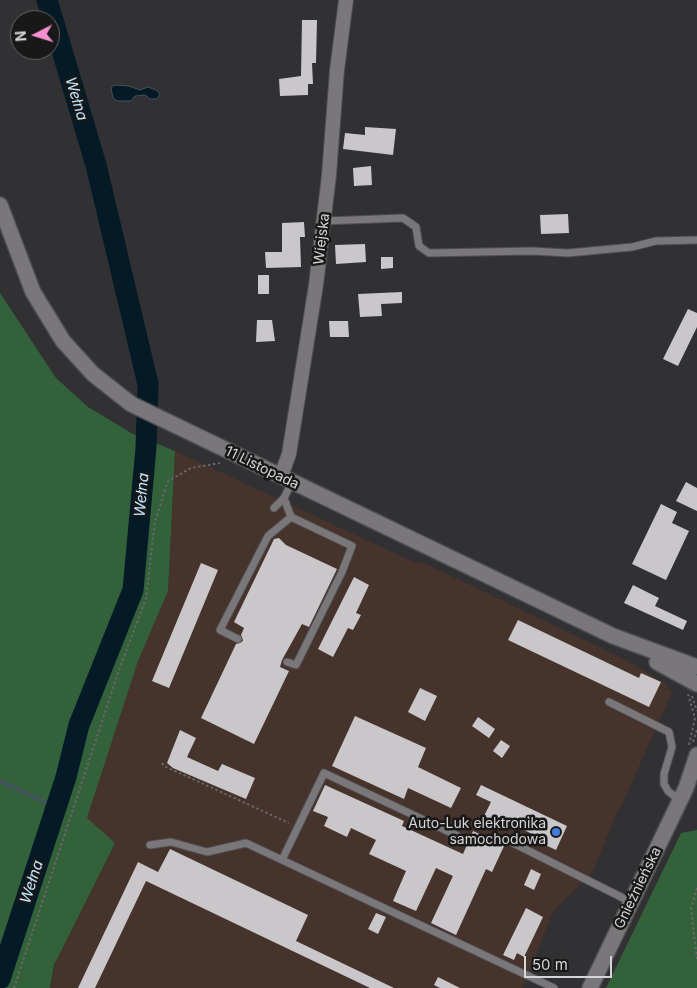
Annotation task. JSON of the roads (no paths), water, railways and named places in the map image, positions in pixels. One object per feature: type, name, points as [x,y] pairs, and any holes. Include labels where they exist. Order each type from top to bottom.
[{"type":"main road","name":"11 Listopada","points":[[0,205],[33,292],[63,341],[93,374],[131,404],[613,636],[697,684]]},
{"type":"main road","name":"11 Listopada","points":[[613,636],[697,667]]},
{"type":"main road","name":"Gnieźnieńska","points":[[683,795],[697,755]]},
{"type":"main road","name":"Gnieźnieńska","points":[[590,988],[683,795],[697,773]]},
{"type":"street","name":"Wiejska","points":[[286,479],[316,285],[324,221],[337,70],[346,0]]},
{"type":"lane","points":[[324,221],[403,218],[416,227],[419,246],[429,253],[568,252],[632,247],[656,241],[697,240]]},
{"type":"lane","points":[[286,479],[284,498],[291,517],[352,546],[342,572],[296,666],[287,662]]},
{"type":"lane","points":[[274,508],[284,498]]},
{"type":"lane","points":[[238,639],[220,630],[268,536],[291,517]]},
{"type":"lane","points":[[609,702],[670,732],[672,747],[664,774],[664,784],[668,791],[683,795]]},
{"type":"lane","points":[[282,860],[324,773],[458,836]]},
{"type":"lane","points":[[150,845],[171,842],[207,852],[246,843],[554,988]]},
{"type":"lane","points":[[513,843],[631,902]]},
{"type":"water","points":[[114,85],[129,86],[140,90],[148,87],[160,94],[157,99],[150,99],[145,95],[135,96],[131,101],[117,101],[113,98],[111,88]]},
{"type":"waterway","name":"Wełna","points":[[0,979],[66,777],[79,725],[133,590],[146,448],[148,384],[96,165],[47,0]]},
{"type":"waterway","points":[[0,781],[56,807]]},
{"type":"place","name":"Auto-Luk elektronika samochodowa","points":[[556,832]]}]
